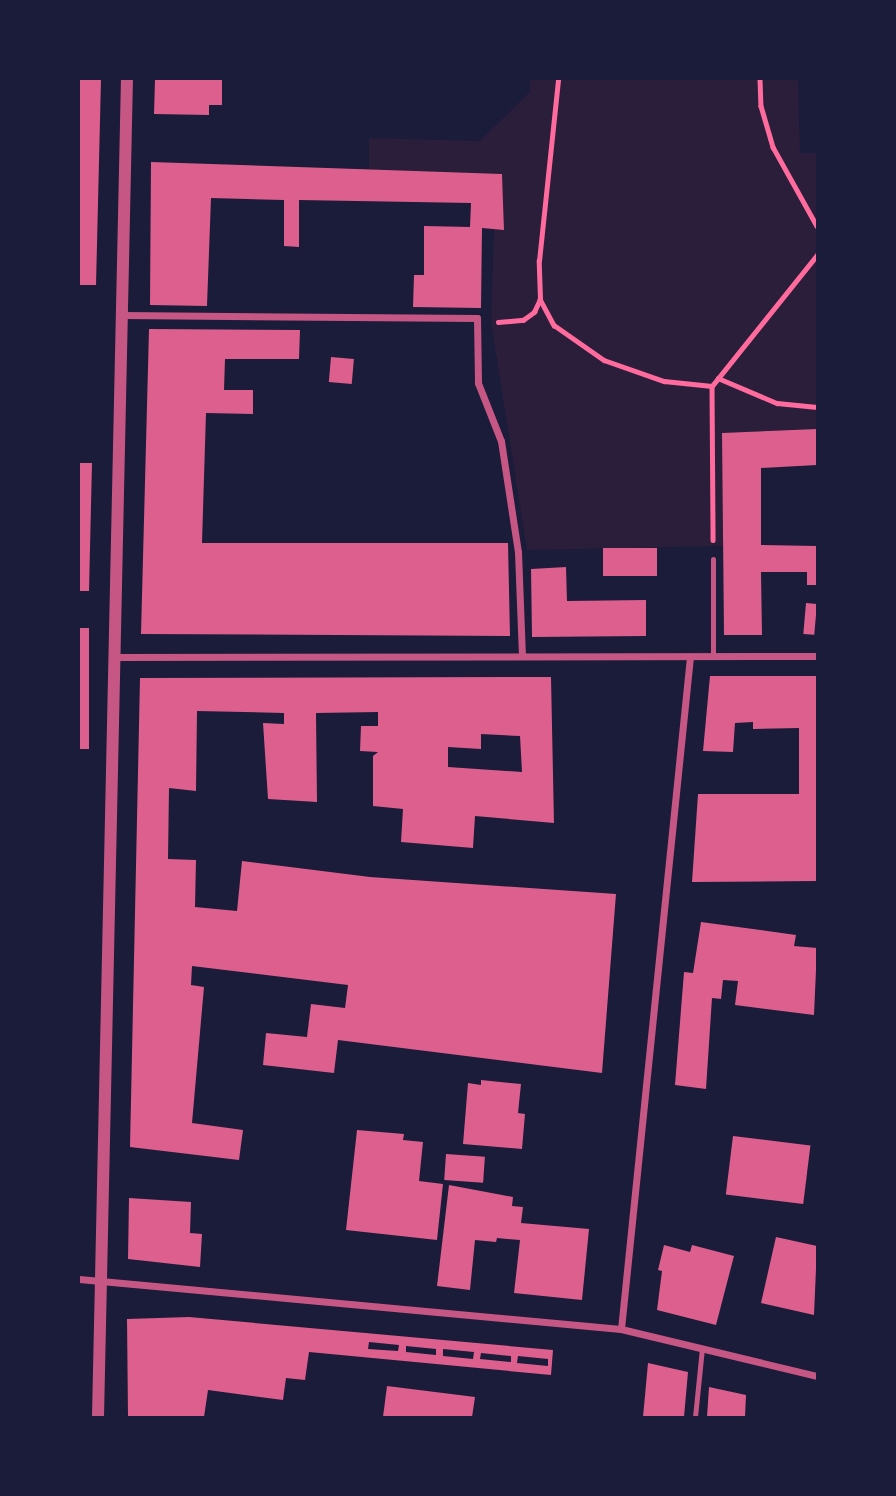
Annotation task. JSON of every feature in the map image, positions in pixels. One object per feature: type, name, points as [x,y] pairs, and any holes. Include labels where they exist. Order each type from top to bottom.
[{"type":"street","points":[[98,1417],[127,79]]},
{"type":"street","points":[[123,315],[477,318],[478,383],[501,441],[518,552],[522,656]]},
{"type":"street","points":[[116,657],[817,656]]},
{"type":"street","points":[[621,1329],[690,657]]},
{"type":"street","points":[[79,1279],[621,1329],[817,1376]]},
{"type":"lane","points":[[713,559],[713,657]]},
{"type":"lane","points":[[695,1417],[702,1348]]},
{"type":"path","points":[[477,318],[516,322],[534,312],[540,299],[539,261],[558,79]]},
{"type":"path","points":[[760,79],[770,141],[817,226]]},
{"type":"path","points":[[713,559],[712,386],[817,255]]},
{"type":"path","points":[[540,299],[554,325],[604,360],[664,381],[712,386]]},
{"type":"path","points":[[718,378],[777,403],[817,407]]},
{"type":"shaded area","points":[[530,79],[798,79],[800,153],[817,153],[817,429],[722,433],[724,546],[527,550],[491,322],[494,229],[504,229],[502,174],[369,170],[369,138],[480,141],[530,92]]},
{"type":"building","points":[[79,79],[101,79],[96,285],[79,285]]},
{"type":"building","points":[[155,79],[222,79],[222,105],[209,105],[209,115],[154,114]]},
{"type":"building","points":[[151,162],[502,174],[504,230],[482,228],[481,308],[413,307],[414,275],[424,275],[424,226],[470,227],[471,203],[299,200],[299,247],[284,246],[284,200],[211,198],[207,306],[150,305]]},
{"type":"building","points":[[149,329],[300,330],[299,359],[225,359],[224,390],[253,390],[253,414],[206,413],[202,543],[508,543],[510,636],[141,634]]},
{"type":"building","points":[[331,357],[354,359],[352,384],[329,382]]},
{"type":"building","points":[[817,429],[817,465],[761,468],[761,545],[817,546],[817,585],[807,585],[807,572],[761,572],[762,635],[724,635],[722,433]]},
{"type":"building","points":[[79,463],[92,463],[89,591],[79,591]]},
{"type":"building","points":[[603,548],[657,548],[657,576],[603,576]]},
{"type":"building","points":[[566,567],[567,601],[646,600],[646,636],[532,637],[531,569]]},
{"type":"building","points":[[806,603],[817,604],[814,635],[803,634]]},
{"type":"building","points":[[79,628],[89,628],[89,749],[79,749]]},
{"type":"building","points":[[710,676],[817,676],[817,881],[692,882],[698,794],[799,794],[799,728],[753,729],[753,722],[735,723],[733,752],[703,751]]},
{"type":"building","points":[[551,677],[554,823],[475,816],[473,848],[401,842],[403,809],[373,806],[373,756],[378,752],[360,751],[361,726],[378,726],[378,712],[316,713],[317,802],[268,799],[263,723],[284,724],[284,713],[197,711],[196,791],[169,788],[168,859],[196,860],[195,907],[237,911],[242,861],[370,877],[616,894],[602,1073],[338,1040],[334,1073],[263,1065],[266,1033],[307,1037],[311,1004],[345,1008],[348,985],[192,966],[191,985],[204,987],[192,1123],[243,1130],[239,1160],[130,1147],[140,678]],"holes":[[[481,734],[520,736],[522,772],[448,767],[448,747],[481,749]]]},
{"type":"building","points":[[701,922],[796,935],[794,946],[817,948],[814,1015],[735,1005],[738,981],[723,980],[721,999],[712,998],[706,1089],[675,1085],[684,972],[693,973]]},
{"type":"building","points":[[481,1080],[521,1084],[518,1113],[525,1114],[522,1149],[463,1144],[468,1083],[481,1085]]},
{"type":"building","points":[[357,1130],[404,1134],[403,1140],[423,1142],[419,1181],[443,1184],[437,1240],[346,1230]]},
{"type":"building","points":[[733,1136],[810,1146],[803,1204],[726,1195]]},
{"type":"building","points":[[446,1154],[485,1157],[483,1183],[444,1180]]},
{"type":"building","points":[[449,1185],[513,1197],[512,1206],[523,1207],[521,1223],[589,1229],[582,1300],[514,1293],[520,1240],[475,1240],[470,1290],[437,1286]]},
{"type":"building","points":[[129,1198],[191,1202],[190,1233],[202,1234],[200,1267],[128,1259]]},
{"type":"building","points":[[776,1237],[817,1246],[814,1315],[761,1303]]},
{"type":"building","points":[[664,1245],[690,1252],[692,1245],[734,1256],[716,1325],[657,1310],[662,1271],[658,1270]]},
{"type":"building","points":[[189,1317],[553,1350],[551,1375],[309,1352],[305,1380],[286,1378],[283,1400],[208,1390],[204,1417],[128,1417],[127,1319]],"holes":[[[369,1342],[399,1345],[398,1351],[368,1349]],[[406,1346],[436,1349],[436,1355],[406,1352]],[[443,1349],[474,1352],[473,1359],[443,1356]],[[481,1353],[511,1356],[511,1362],[480,1359]],[[518,1356],[548,1359],[548,1366],[517,1363]]]},
{"type":"building","points":[[648,1363],[688,1372],[684,1417],[643,1417]]},
{"type":"building","points":[[387,1386],[475,1397],[472,1417],[383,1417]]},
{"type":"building","points":[[709,1387],[746,1395],[745,1417],[707,1417]]}]
